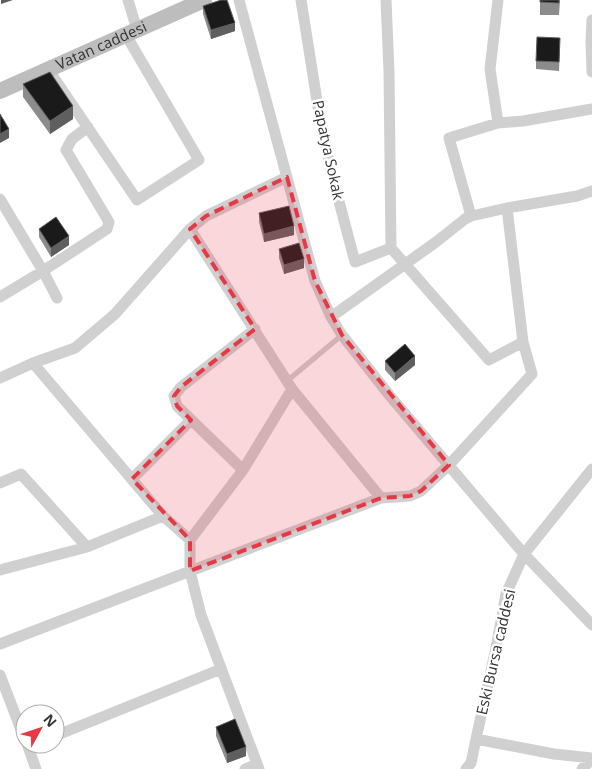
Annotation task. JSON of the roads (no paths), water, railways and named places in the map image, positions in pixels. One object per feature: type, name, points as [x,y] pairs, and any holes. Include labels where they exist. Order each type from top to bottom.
[{"type":"street","points":[[48,69],[137,200],[199,160],[132,32],[128,0]]},
{"type":"street","name":"Vatan caddesi","points":[[0,91],[204,0]]},
{"type":"street","points":[[240,0],[315,281],[331,317],[342,336],[390,396],[524,554],[592,626]]},
{"type":"street","name":"Papatya Sokak","points":[[300,0],[331,171],[355,262],[391,248]]},
{"type":"street","points":[[386,0],[389,71],[391,248],[489,360],[523,342]]},
{"type":"street","points":[[498,0],[490,68],[498,123]]},
{"type":"street","points":[[592,20],[592,72]]},
{"type":"street","points":[[471,216],[449,138],[498,123],[524,121],[592,109]]},
{"type":"street","points":[[0,297],[107,229],[109,222],[66,150],[72,139],[88,127]]},
{"type":"street","points":[[0,378],[33,363],[75,348],[115,314],[190,229],[206,216],[287,177]]},
{"type":"street","points":[[331,317],[471,216],[577,196],[592,191]]},
{"type":"street","points":[[0,199],[57,298]]},
{"type":"street","points":[[0,644],[381,498],[410,496],[421,491],[449,465],[532,374],[523,342],[507,208]]},
{"type":"street","points":[[190,229],[290,385],[381,498]]},
{"type":"street","points":[[243,470],[177,406],[174,396],[181,387],[255,329]]},
{"type":"street","points":[[33,363],[163,516],[190,540]]},
{"type":"street","points":[[245,769],[258,766],[200,615],[190,571],[190,540],[243,470],[290,385]]},
{"type":"street","points":[[132,480],[191,420]]},
{"type":"street","name":"Eski Bursa caddesi","points":[[466,769],[470,763],[476,739],[506,594],[524,554],[592,469]]},
{"type":"street","points":[[0,483],[21,474],[87,547]]},
{"type":"street","points":[[0,570],[87,547],[163,516]]},
{"type":"street","points":[[65,732],[221,668]]},
{"type":"street","points":[[0,676],[15,712]]},
{"type":"street","points":[[476,739],[554,754],[592,758]]},
{"type":"street","points":[[31,754],[36,769]]},
{"type":"street","points":[[582,769],[592,758]]},
{"type":"lane","points":[[290,385],[342,336]]}]
